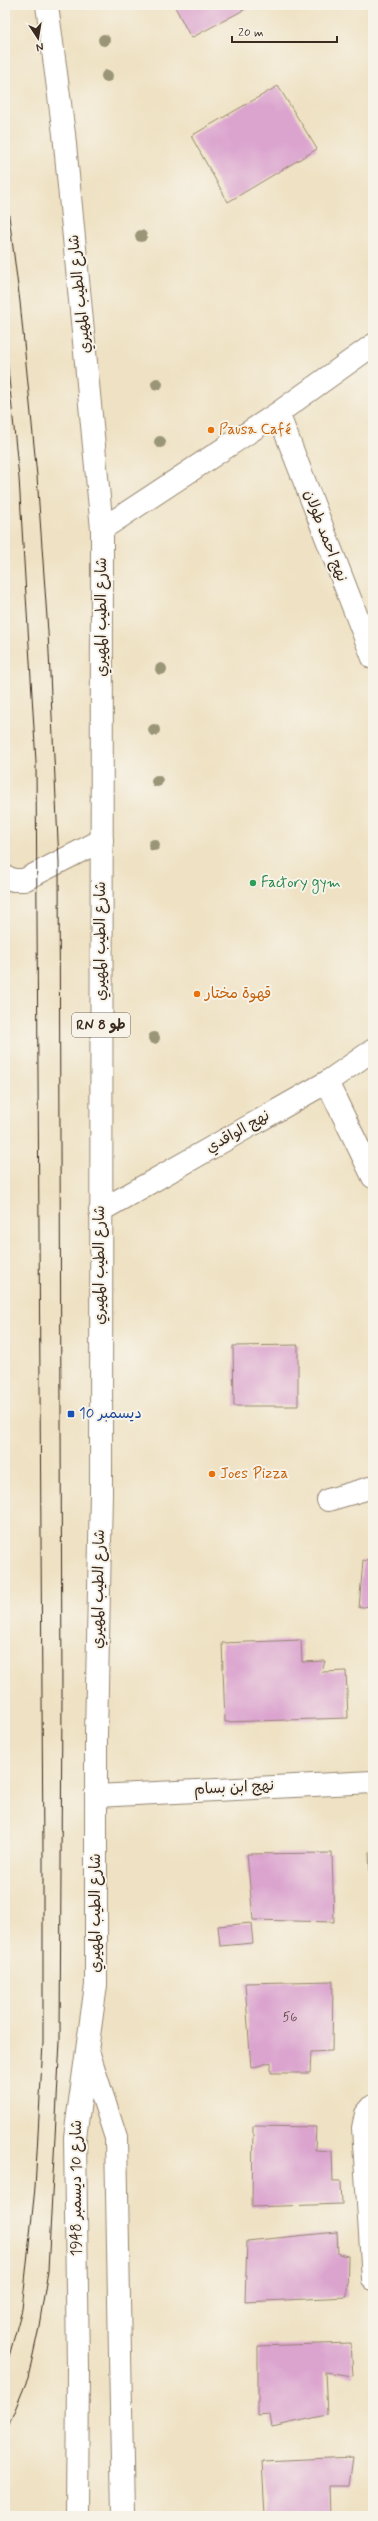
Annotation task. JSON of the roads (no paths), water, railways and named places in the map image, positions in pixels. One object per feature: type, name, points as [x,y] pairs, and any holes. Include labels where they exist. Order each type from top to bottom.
[{"type":"main road","name":"شارع الطيب المهيري","points":[[47,5],[64,134],[102,529],[100,1211],[101,1494],[96,1796],[96,1985],[86,2046]]},
{"type":"main road","points":[[102,529],[278,413],[373,345]]},
{"type":"main road","name":"نهج احمد طولان","points":[[278,413],[373,658]]},
{"type":"main road","points":[[5,876],[13,880],[24,880],[102,840]]},
{"type":"main road","name":"نهج الواقدي","points":[[100,1211],[326,1082],[373,1050]]},
{"type":"main road","points":[[326,1082],[373,1177]]},
{"type":"main road","points":[[328,1500],[373,1487]]},
{"type":"main road","name":"نهج ابن بسام","points":[[96,1796],[373,1782]]},
{"type":"main road","points":[[86,2046],[116,2138],[123,2516]]},
{"type":"main road","name":"شارع 10 ديسمبر 1948","points":[[77,2515],[78,2369],[75,2137],[86,2046]]},
{"type":"main road","points":[[373,2106],[366,2114],[363,2128],[373,2279]]},
{"type":"tram line","points":[[5,185],[20,302],[37,476],[48,632],[59,862],[62,1697],[60,2041],[48,2271],[38,2332],[28,2378],[5,2434]]},
{"type":"tram line","points":[[5,339],[19,478],[36,762],[43,1853],[43,2043],[35,2188],[22,2309],[5,2371]]},
{"type":"place","name":"Pausa Café","points":[[211,430]]},
{"type":"place","name":"Factory gym","points":[[253,883]]},
{"type":"place","name":"قهوة مختار","points":[[197,994]]},
{"type":"place","name":"10 ديسمبر","points":[[71,1414]]},
{"type":"place","name":"Joes Pizza","points":[[212,1474]]}]
